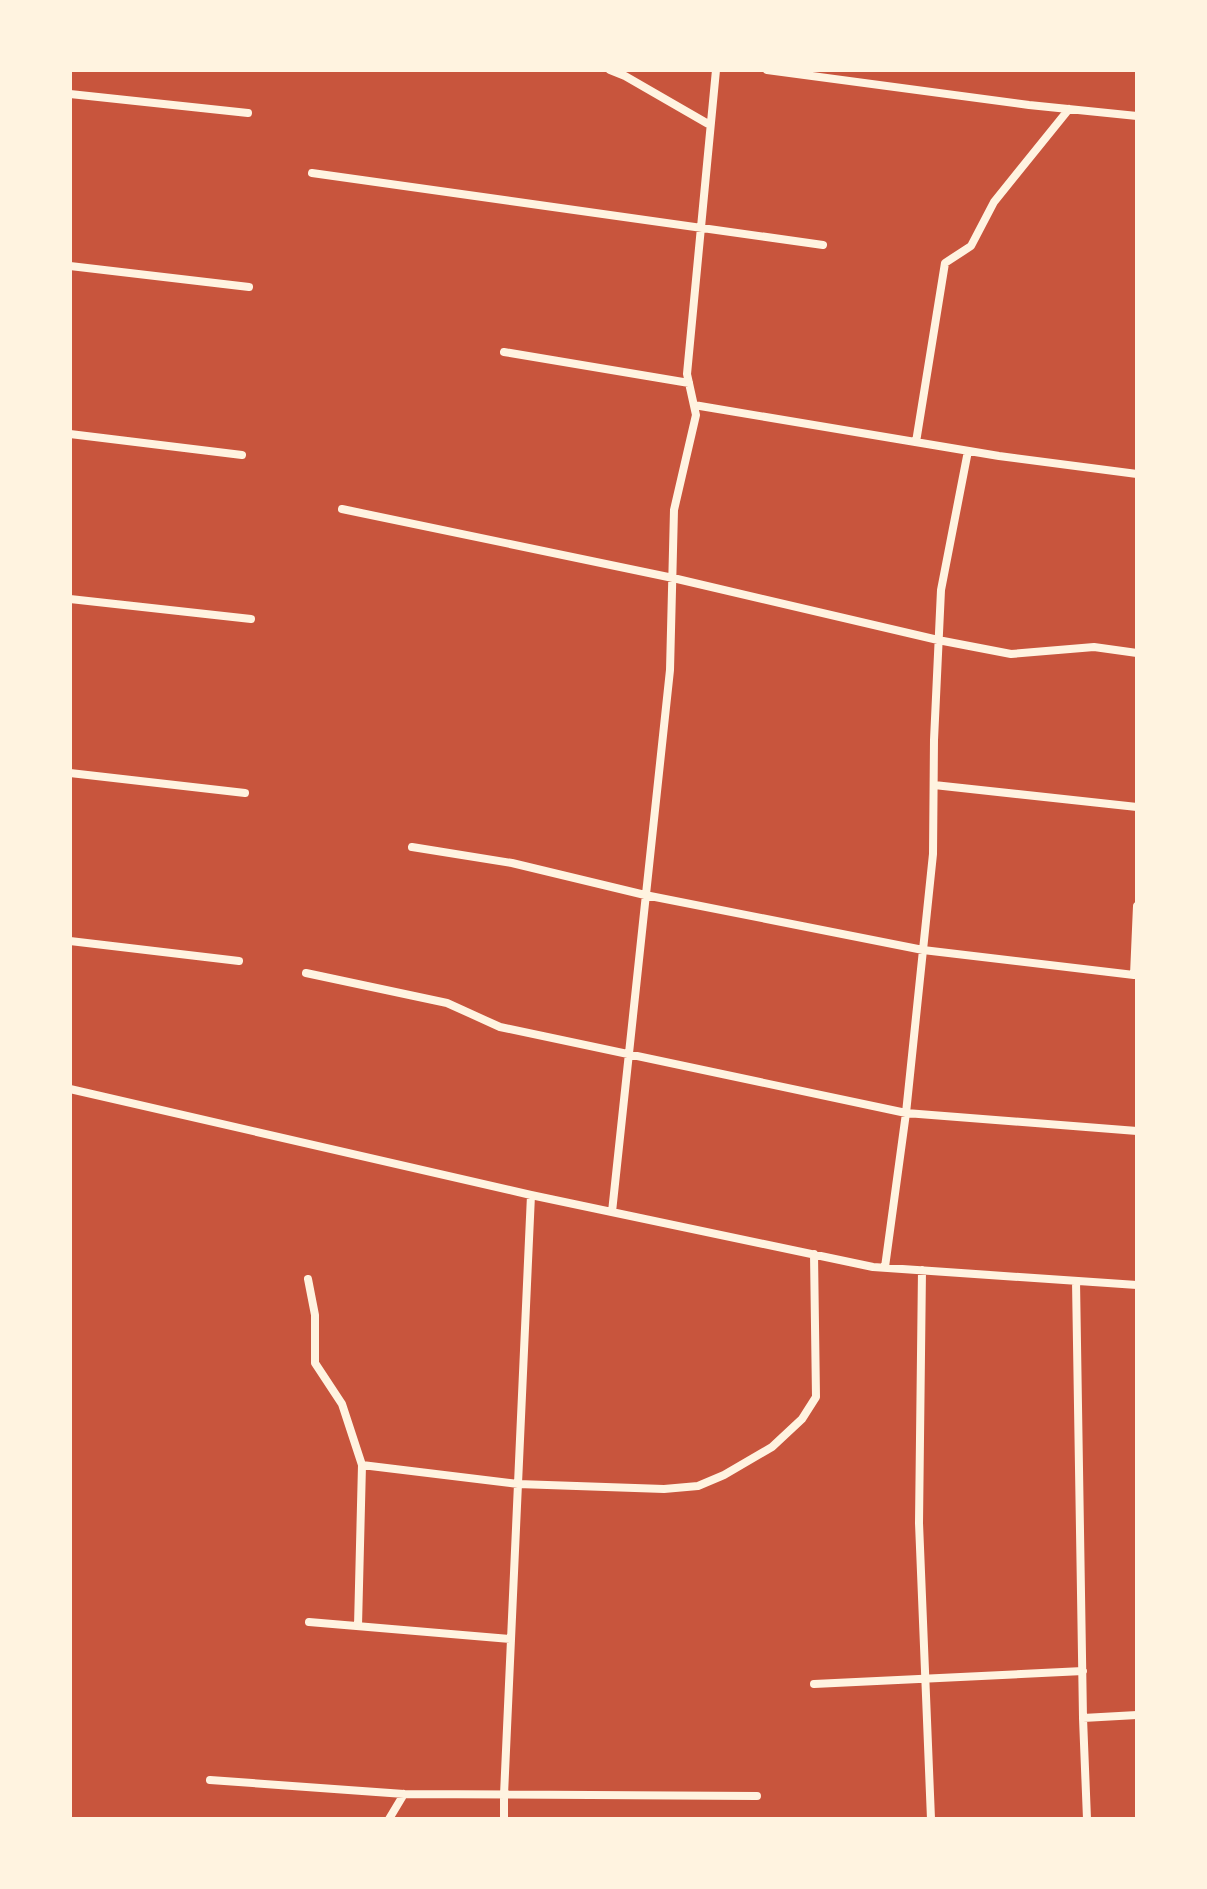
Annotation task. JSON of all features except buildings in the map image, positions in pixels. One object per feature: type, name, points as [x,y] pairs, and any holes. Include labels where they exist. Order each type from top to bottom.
[{"type":"street","points":[[610,70],[710,125]]},
{"type":"street","points":[[612,1212],[670,670],[674,510],[696,415],[687,374],[716,70]]},
{"type":"street","points":[[767,70],[1137,116]]},
{"type":"street","points":[[70,94],[248,113]]},
{"type":"street","points":[[916,442],[945,263],[971,246],[994,202],[1069,109]]},
{"type":"street","points":[[312,173],[823,245]]},
{"type":"street","points":[[70,266],[249,287]]},
{"type":"street","points":[[504,352],[689,383]]},
{"type":"street","points":[[694,405],[968,451],[1137,474]]},
{"type":"street","points":[[70,434],[242,455]]},
{"type":"street","points":[[885,1267],[906,1113],[933,854],[941,590],[968,451]]},
{"type":"street","points":[[342,509],[673,578],[1011,654],[1094,647],[1137,653]]},
{"type":"street","points":[[70,599],[251,619]]},
{"type":"street","points":[[70,773],[245,793]]},
{"type":"street","points":[[934,785],[1137,807]]},
{"type":"street","points":[[412,847],[512,863],[645,895],[923,950],[1134,975],[1137,906]]},
{"type":"street","points":[[70,941],[239,961]]},
{"type":"street","points":[[306,973],[447,1003],[500,1027],[906,1113],[1137,1131]]},
{"type":"street","points":[[70,1089],[531,1195],[814,1254],[885,1267],[1137,1285]]},
{"type":"street","points":[[504,1819],[531,1195]]},
{"type":"street","points":[[362,1465],[518,1484],[664,1489],[698,1486],[724,1475],[772,1447],[802,1419],[816,1397],[814,1254]]},
{"type":"street","points":[[922,1270],[919,1523],[931,1819]]},
{"type":"street","points":[[308,1279],[315,1315],[315,1363],[342,1404],[362,1465],[358,1626]]},
{"type":"street","points":[[1076,1281],[1087,1819]]},
{"type":"street","points":[[309,1622],[511,1639]]},
{"type":"street","points":[[814,1684],[1083,1671]]},
{"type":"street","points":[[1083,1718],[1137,1715]]},
{"type":"street","points":[[210,1780],[404,1794],[757,1796]]},
{"type":"street","points":[[389,1819],[404,1794]]}]
